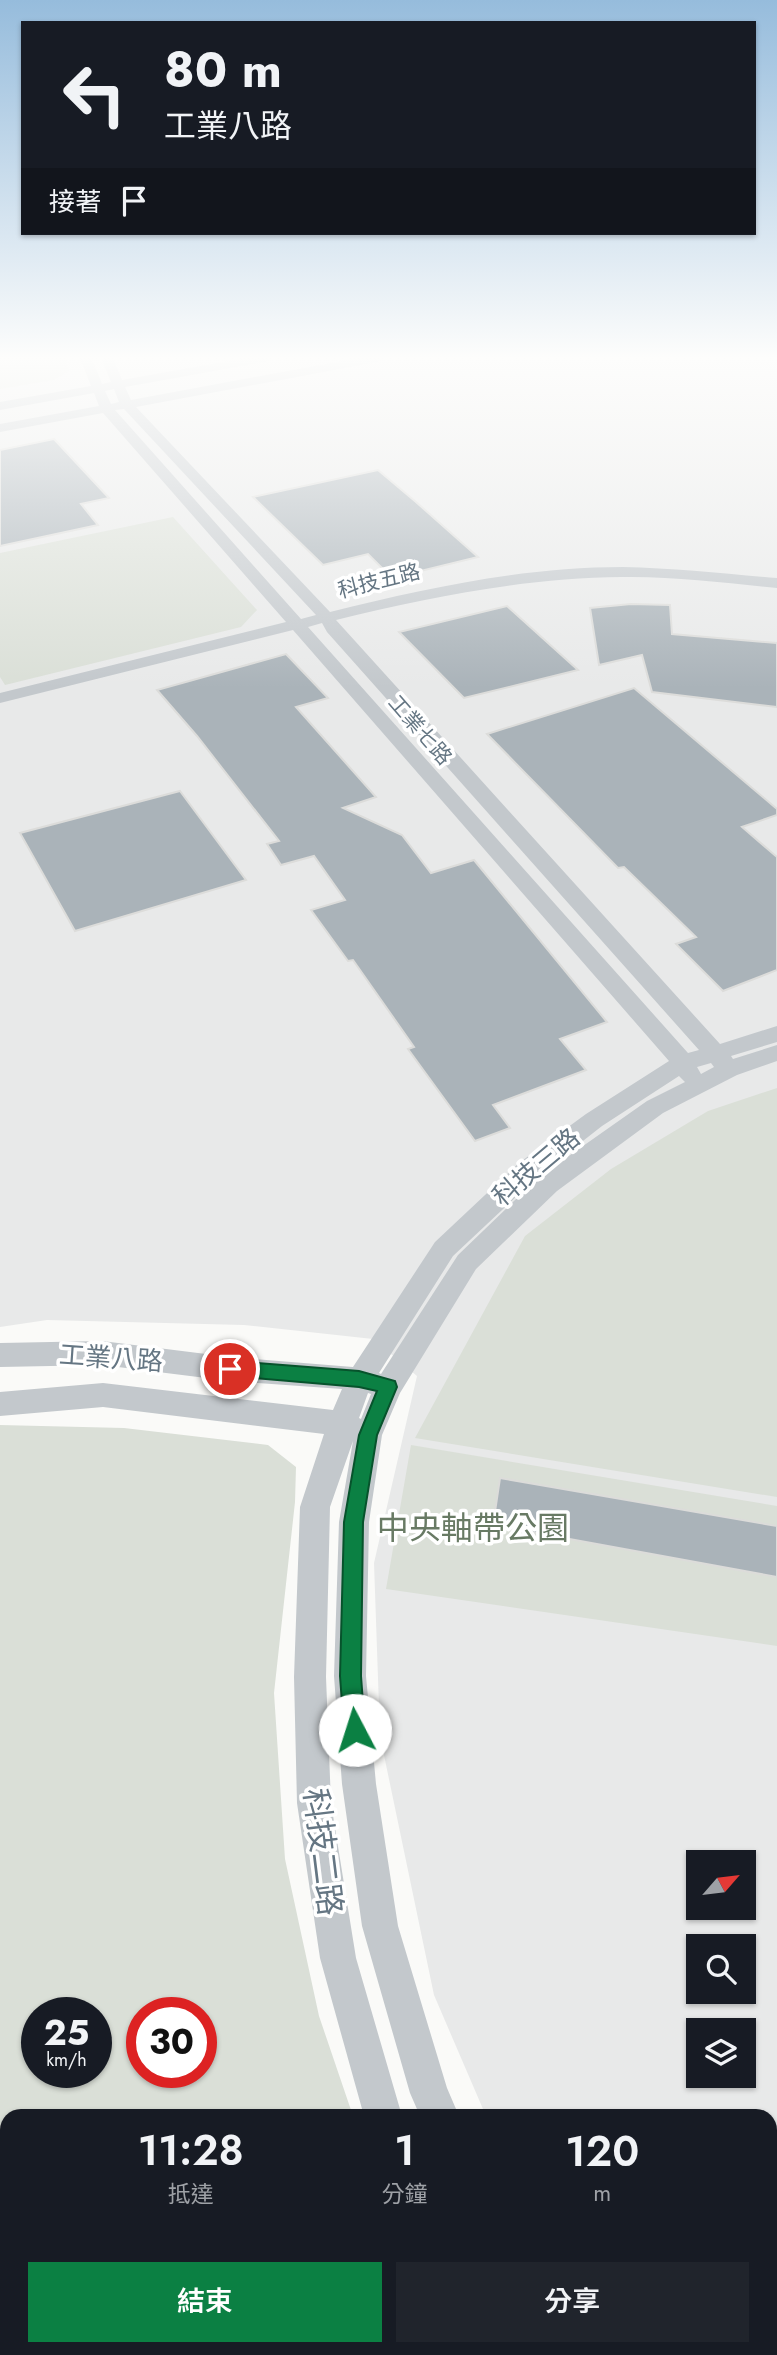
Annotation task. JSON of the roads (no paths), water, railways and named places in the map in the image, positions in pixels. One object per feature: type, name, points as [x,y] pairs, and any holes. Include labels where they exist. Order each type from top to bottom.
[{"type":"street","name":"工業七路","points":[[163,468],[300,629],[683,1063],[695,1086]]},
{"type":"street","name":"工業七路","points":[[190,468],[722,1061]]},
{"type":"street","name":"科技五路","points":[[329,623],[429,592],[533,578],[622,572],[777,583]]},
{"type":"street","name":"科技五路","points":[[0,698],[329,623],[538,589],[693,588],[777,597]]},
{"type":"street","name":"科技五路","points":[[0,709],[300,629]]},
{"type":"street","name":"科技三路","points":[[374,1383],[467,1262],[548,1184],[612,1135],[655,1107],[695,1086],[722,1061],[777,1034]]},
{"type":"street","name":"科技三路","points":[[374,1383],[444,1249],[527,1170],[594,1120],[683,1063],[722,1061],[777,1053]]},
{"type":"street","name":"工業八路","points":[[0,1355],[102,1353],[374,1383]]},
{"type":"street","name":"科技二路","points":[[374,1383],[355,1429],[315,1507],[310,1677],[314,1803],[338,1958],[381,2109]]},
{"type":"street","name":"工業八路","points":[[0,1404],[103,1395],[355,1429]]},
{"type":"street","name":"科技二路","points":[[355,1429],[350,1676],[359,1784],[380,1926],[429,2094],[436,2109]]},
{"type":"park label","name":"中央軸帶公園","points":[[473,1528]]}]
